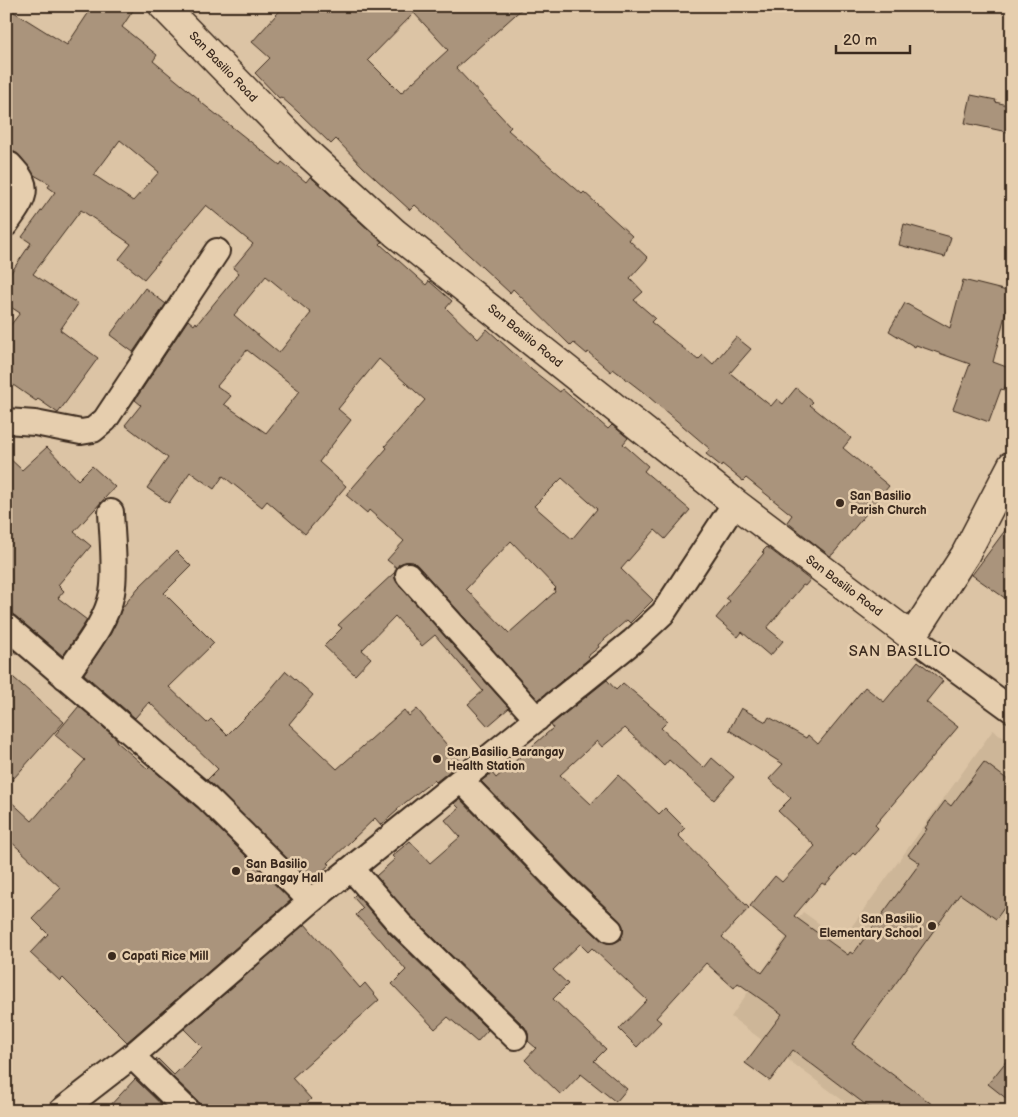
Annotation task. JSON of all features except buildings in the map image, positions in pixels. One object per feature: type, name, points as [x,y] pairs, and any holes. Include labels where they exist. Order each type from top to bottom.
[{"type":"street","name":"San Basilio Road","points":[[167,8],[303,149],[395,233],[735,503],[912,637]]},
{"type":"street","points":[[6,224],[20,204],[24,191],[22,181],[10,165]]},
{"type":"street","points":[[6,422],[35,423],[81,432],[93,430],[105,420],[217,251]]},
{"type":"street","points":[[1012,465],[965,555],[912,637],[1012,710]]},
{"type":"street","points":[[61,1111],[132,1056],[311,901],[633,642],[663,613],[735,503]]},
{"type":"street","points":[[65,676],[95,633],[109,603],[113,584],[111,512]]},
{"type":"street","points":[[408,575],[537,719]]},
{"type":"street","points":[[6,626],[207,798],[311,901]]},
{"type":"street","points":[[461,780],[550,874],[610,930]]},
{"type":"street","points":[[352,869],[399,922],[515,1037]]},
{"type":"street","points":[[132,1056],[188,1111]]},
{"type":"shaded area","name":"San Basilio Elementary School","points":[[993,730],[1012,743],[1012,1111],[857,1111],[731,1017],[803,912],[842,940]]},
{"type":"place","name":"San Basilio Parish Church","points":[[840,503]]},
{"type":"place","name":"San Basilio Barangay Health Station","points":[[437,759]]},
{"type":"place","name":"San Basilio Barangay Hall","points":[[236,871]]},
{"type":"place","name":"San Basilio Elementary School","points":[[932,926]]},
{"type":"place","name":"Capati Rice Mill","points":[[112,956]]},
{"type":"district","name":"SAN BASILIO","points":[[900,651]]}]
